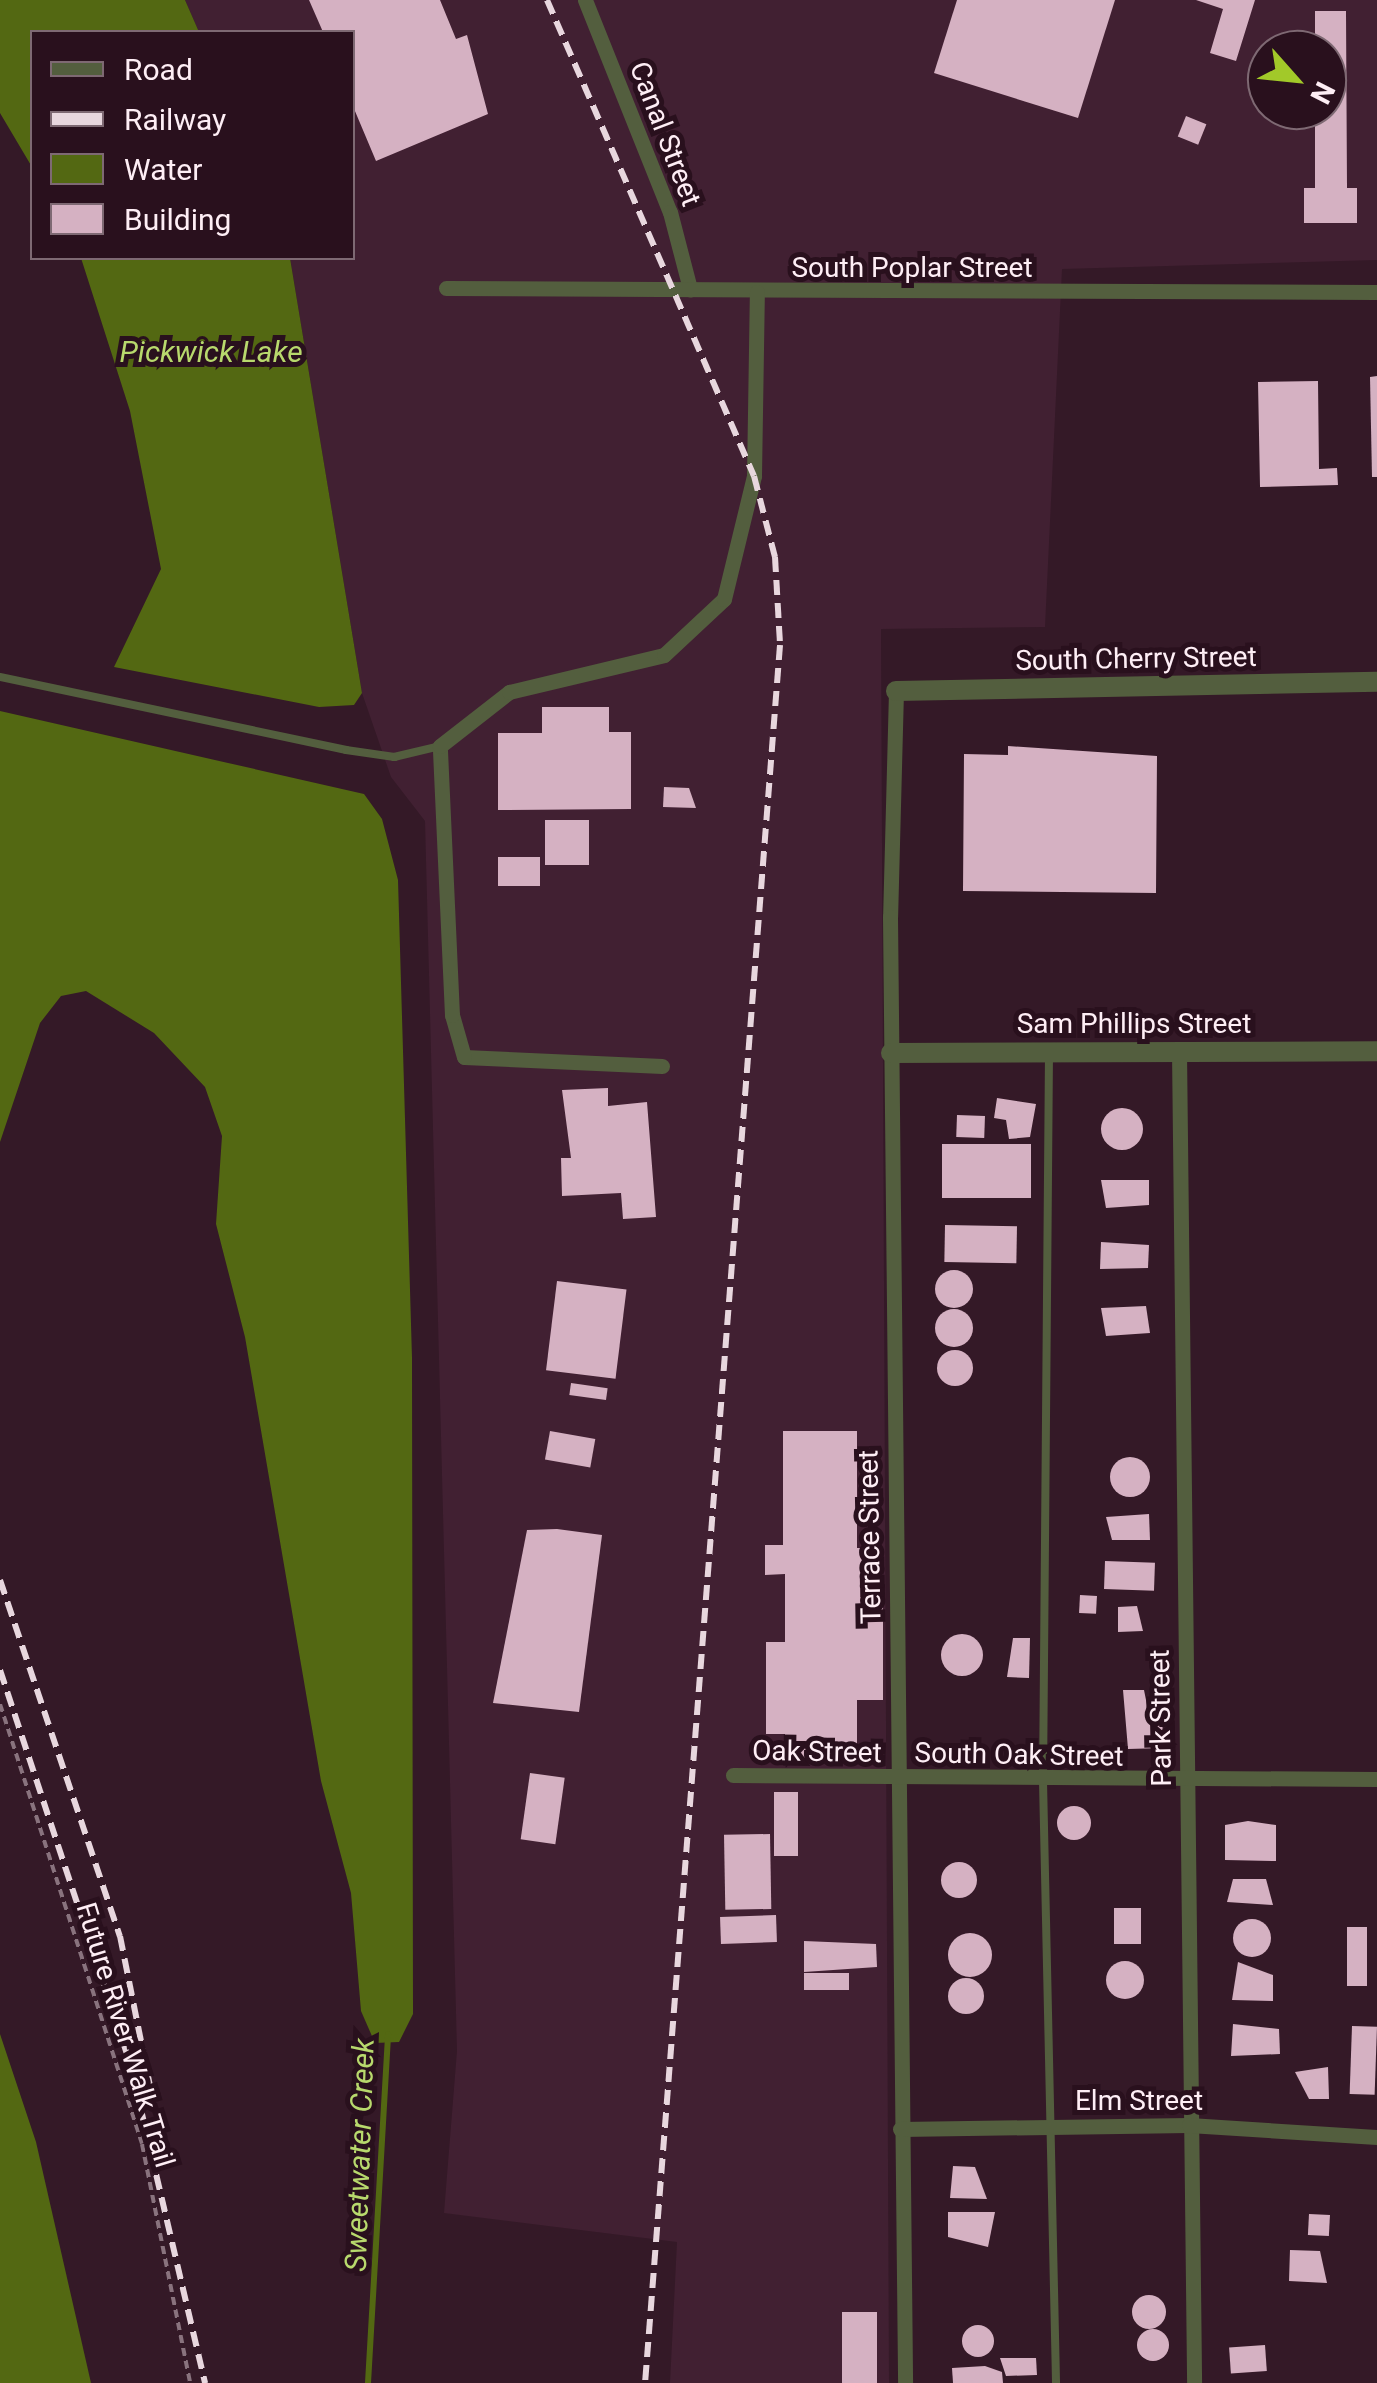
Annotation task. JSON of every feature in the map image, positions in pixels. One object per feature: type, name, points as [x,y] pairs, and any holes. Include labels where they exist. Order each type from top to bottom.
[{"type":"street","name":"Canal Street","points":[[585,0],[670,212],[690,290]]},
{"type":"street","name":"South Poplar Street","points":[[446,288],[1377,292]]},
{"type":"street","points":[[662,1066],[464,1057],[452,1015],[440,746],[509,692],[664,655],[695,636],[724,600],[745,534],[756,410],[757,292]]},
{"type":"street","name":"South Cherry Street","points":[[896,690],[1377,682]]},
{"type":"street","name":"Terrace Street","points":[[896,690],[891,1053],[905,2383]]},
{"type":"street","name":"Sam Phillips Street","points":[[891,1053],[1377,1050]]},
{"type":"street","name":"Park Street","points":[[1179,1051],[1194,2383]]},
{"type":"street","name":"Oak Street","points":[[734,1776],[900,1778]]},
{"type":"street","name":"South Oak Street","points":[[900,1778],[1377,1780]]},
{"type":"street","name":"Elm Street","points":[[900,2129],[1189,2125],[1377,2137]]},
{"type":"lane","points":[[0,677],[346,750],[394,757],[440,746]]},
{"type":"lane","points":[[1049,1053],[1043,1781],[1046,2126],[1056,2383]]},
{"type":"path","name":"Future River Walk Trail","points":[[0,1704],[142,2144],[190,2383]]},
{"type":"shaded area","points":[[185,0],[1377,0],[1377,260],[1062,269],[1045,627],[881,629],[889,2383],[670,2383],[677,2242],[444,2213],[457,2051],[425,821],[391,777],[362,693],[290,260],[355,260],[355,30],[198,30]]},
{"type":"water","points":[[0,0],[185,0],[198,30],[30,30],[30,164],[0,113]]},
{"type":"water","name":"Pickwick Lake","points":[[82,260],[290,260],[362,693],[354,705],[319,707],[114,667],[161,569],[130,411]]},
{"type":"water","points":[[0,711],[364,794],[382,819],[398,880],[412,1358],[413,2014],[399,2042],[375,2043],[361,2011],[351,1893],[321,1781],[245,1337],[216,1224],[222,1136],[205,1087],[154,1033],[86,991],[61,996],[40,1023],[0,1142]]},
{"type":"water","points":[[0,2034],[36,2142],[91,2383],[0,2383]]},
{"type":"building","points":[[309,0],[440,0],[456,39],[467,35],[488,114],[376,161],[355,111],[355,30],[322,30]]},
{"type":"building","points":[[957,0],[1115,0],[1078,118],[934,73]]},
{"type":"building","points":[[1196,0],[1255,0],[1236,61],[1210,53],[1223,9]]},
{"type":"building","points":[[1315,11],[1346,11],[1346,30],[1315,30]]},
{"type":"building","points":[[1186,116],[1206,124],[1198,145],[1178,136]]},
{"type":"building","points":[[1315,130],[1347,130],[1347,188],[1357,188],[1357,223],[1304,223],[1304,188],[1315,188]]},
{"type":"building","points":[[1377,376],[1377,477],[1372,477],[1370,377]]},
{"type":"building","points":[[1318,381],[1319,469],[1337,468],[1338,485],[1260,487],[1258,382]]},
{"type":"building","points":[[542,707],[609,707],[609,732],[631,732],[631,809],[498,810],[498,733],[542,733]]},
{"type":"building","points":[[1008,746],[1157,756],[1156,893],[963,891],[964,754],[1008,755]]},
{"type":"building","points":[[664,787],[689,788],[696,808],[663,807]]},
{"type":"building","points":[[545,820],[589,820],[589,865],[545,865]]},
{"type":"building","points":[[498,857],[540,857],[540,886],[498,886]]},
{"type":"building","points":[[608,1088],[608,1106],[647,1102],[656,1217],[623,1219],[621,1193],[562,1196],[561,1158],[571,1158],[562,1090]]},
{"type":"building","points":[[997,1098],[1036,1104],[1030,1137],[1009,1139],[1006,1120],[994,1118]]},
{"type":"building","points":[[1122,1108],[1137,1114],[1143,1129],[1137,1144],[1122,1150],[1107,1144],[1101,1129],[1107,1114]]},
{"type":"building","points":[[957,1115],[985,1116],[984,1138],[956,1137]]},
{"type":"building","points":[[942,1144],[1031,1144],[1031,1198],[942,1198]]},
{"type":"building","points":[[1101,1180],[1149,1180],[1149,1205],[1106,1208]]},
{"type":"building","points":[[945,1225],[1017,1226],[1016,1263],[944,1262]]},
{"type":"building","points":[[1101,1242],[1149,1245],[1148,1268],[1100,1269]]},
{"type":"building","points":[[954,1270],[968,1275],[973,1289],[968,1303],[954,1308],[940,1303],[935,1289],[940,1275]]},
{"type":"building","points":[[557,1281],[626,1290],[616,1379],[546,1370]]},
{"type":"building","points":[[1146,1306],[1150,1333],[1106,1336],[1101,1308]]},
{"type":"building","points":[[954,1309],[967,1315],[973,1328],[967,1341],[954,1347],[941,1341],[935,1328],[941,1315]]},
{"type":"building","points":[[955,1350],[968,1355],[973,1368],[968,1381],[955,1386],[942,1381],[937,1368],[942,1355]]},
{"type":"building","points":[[571,1383],[608,1388],[606,1400],[569,1395]]},
{"type":"building","points":[[550,1431],[595,1439],[590,1468],[545,1460]]},
{"type":"building","points":[[783,1431],[857,1431],[857,1548],[883,1548],[883,1700],[857,1700],[857,1759],[785,1759],[785,1734],[766,1734],[766,1642],[785,1642],[785,1574],[765,1575],[765,1545],[783,1545]]},
{"type":"building","points":[[1130,1457],[1144,1463],[1150,1477],[1144,1491],[1130,1497],[1116,1491],[1110,1477],[1116,1463]]},
{"type":"building","points":[[1149,1514],[1150,1540],[1112,1540],[1106,1517]]},
{"type":"building","points":[[527,1530],[602,1535],[579,1712],[493,1703]]},
{"type":"building","points":[[1105,1561],[1155,1563],[1154,1591],[1104,1589]]},
{"type":"building","points":[[1080,1595],[1097,1596],[1096,1614],[1079,1613]]},
{"type":"building","points":[[1137,1606],[1143,1631],[1118,1632],[1118,1607]]},
{"type":"building","points":[[962,1634],[977,1640],[983,1655],[977,1670],[962,1676],[947,1670],[941,1655],[947,1640]]},
{"type":"building","points":[[1013,1638],[1030,1638],[1029,1678],[1007,1677]]},
{"type":"building","points":[[1123,1690],[1144,1690],[1147,1705],[1162,1704],[1163,1748],[1128,1749]]},
{"type":"building","points":[[530,1773],[565,1778],[555,1844],[521,1839]]},
{"type":"building","points":[[774,1792],[798,1792],[798,1856],[774,1856]]},
{"type":"building","points":[[1074,1806],[1086,1811],[1091,1823],[1086,1835],[1074,1840],[1062,1835],[1057,1823],[1062,1811]]},
{"type":"building","points":[[1248,1821],[1276,1825],[1276,1861],[1225,1860],[1225,1825]]},
{"type":"building","points":[[770,1834],[771,1909],[725,1910],[724,1835]]},
{"type":"building","points":[[959,1862],[972,1867],[977,1880],[972,1893],[959,1898],[946,1893],[941,1880],[946,1867]]},
{"type":"building","points":[[1233,1879],[1266,1879],[1273,1905],[1227,1902]]},
{"type":"building","points":[[1114,1908],[1141,1908],[1141,1944],[1114,1944]]},
{"type":"building","points":[[776,1915],[777,1942],[721,1944],[720,1917]]},
{"type":"building","points":[[1252,1919],[1266,1924],[1271,1938],[1266,1952],[1252,1957],[1238,1952],[1233,1938],[1238,1924]]},
{"type":"building","points":[[1347,1927],[1367,1927],[1367,1986],[1347,1986]]},
{"type":"building","points":[[970,1933],[985,1940],[992,1955],[985,1970],[970,1977],[955,1970],[948,1955],[955,1940]]},
{"type":"building","points":[[804,1941],[876,1944],[877,1967],[804,1972]]},
{"type":"building","points":[[1125,1961],[1138,1967],[1144,1980],[1138,1993],[1125,1999],[1112,1993],[1106,1980],[1112,1967]]},
{"type":"building","points":[[1238,1962],[1273,1975],[1273,2001],[1232,2000]]},
{"type":"building","points":[[804,1973],[849,1973],[849,1990],[804,1990]]},
{"type":"building","points":[[966,1978],[979,1983],[984,1996],[979,2009],[966,2014],[953,2009],[948,1996],[953,1983]]},
{"type":"building","points":[[1233,2024],[1279,2029],[1280,2054],[1231,2056]]},
{"type":"building","points":[[1352,2026],[1377,2027],[1375,2095],[1350,2094]]},
{"type":"building","points":[[1328,2067],[1329,2099],[1309,2099],[1295,2072]]},
{"type":"building","points":[[953,2166],[975,2167],[987,2199],[950,2198]]},
{"type":"building","points":[[948,2212],[995,2212],[988,2247],[948,2237]]},
{"type":"building","points":[[1309,2214],[1330,2215],[1329,2236],[1308,2235]]},
{"type":"building","points":[[1290,2250],[1320,2251],[1327,2283],[1289,2281]]},
{"type":"building","points":[[1149,2295],[1161,2300],[1166,2312],[1161,2324],[1149,2329],[1137,2324],[1132,2312],[1137,2300]]},
{"type":"building","points":[[842,2312],[877,2312],[877,2383],[842,2383]]},
{"type":"building","points":[[978,2325],[989,2330],[994,2341],[989,2352],[978,2357],[967,2352],[962,2341],[967,2330]]},
{"type":"building","points":[[1153,2329],[1164,2334],[1169,2345],[1164,2356],[1153,2361],[1142,2356],[1137,2345],[1142,2334]]},
{"type":"building","points":[[1265,2345],[1267,2371],[1231,2373],[1229,2348]]},
{"type":"building","points":[[1000,2358],[1036,2358],[1037,2375],[1006,2376]]},
{"type":"building","points":[[985,2366],[1002,2372],[1003,2383],[953,2383],[952,2368]]},
{"type":"waterway","name":"Sweetwater Creek","points":[[368,2383],[388,2035]]},
{"type":"railway","points":[[547,0],[754,476],[775,557],[780,645],[645,2383]]},
{"type":"railway","points":[[0,1580],[120,1936],[157,2121]]},
{"type":"railway","points":[[0,1670],[130,2063],[205,2383]]}]
